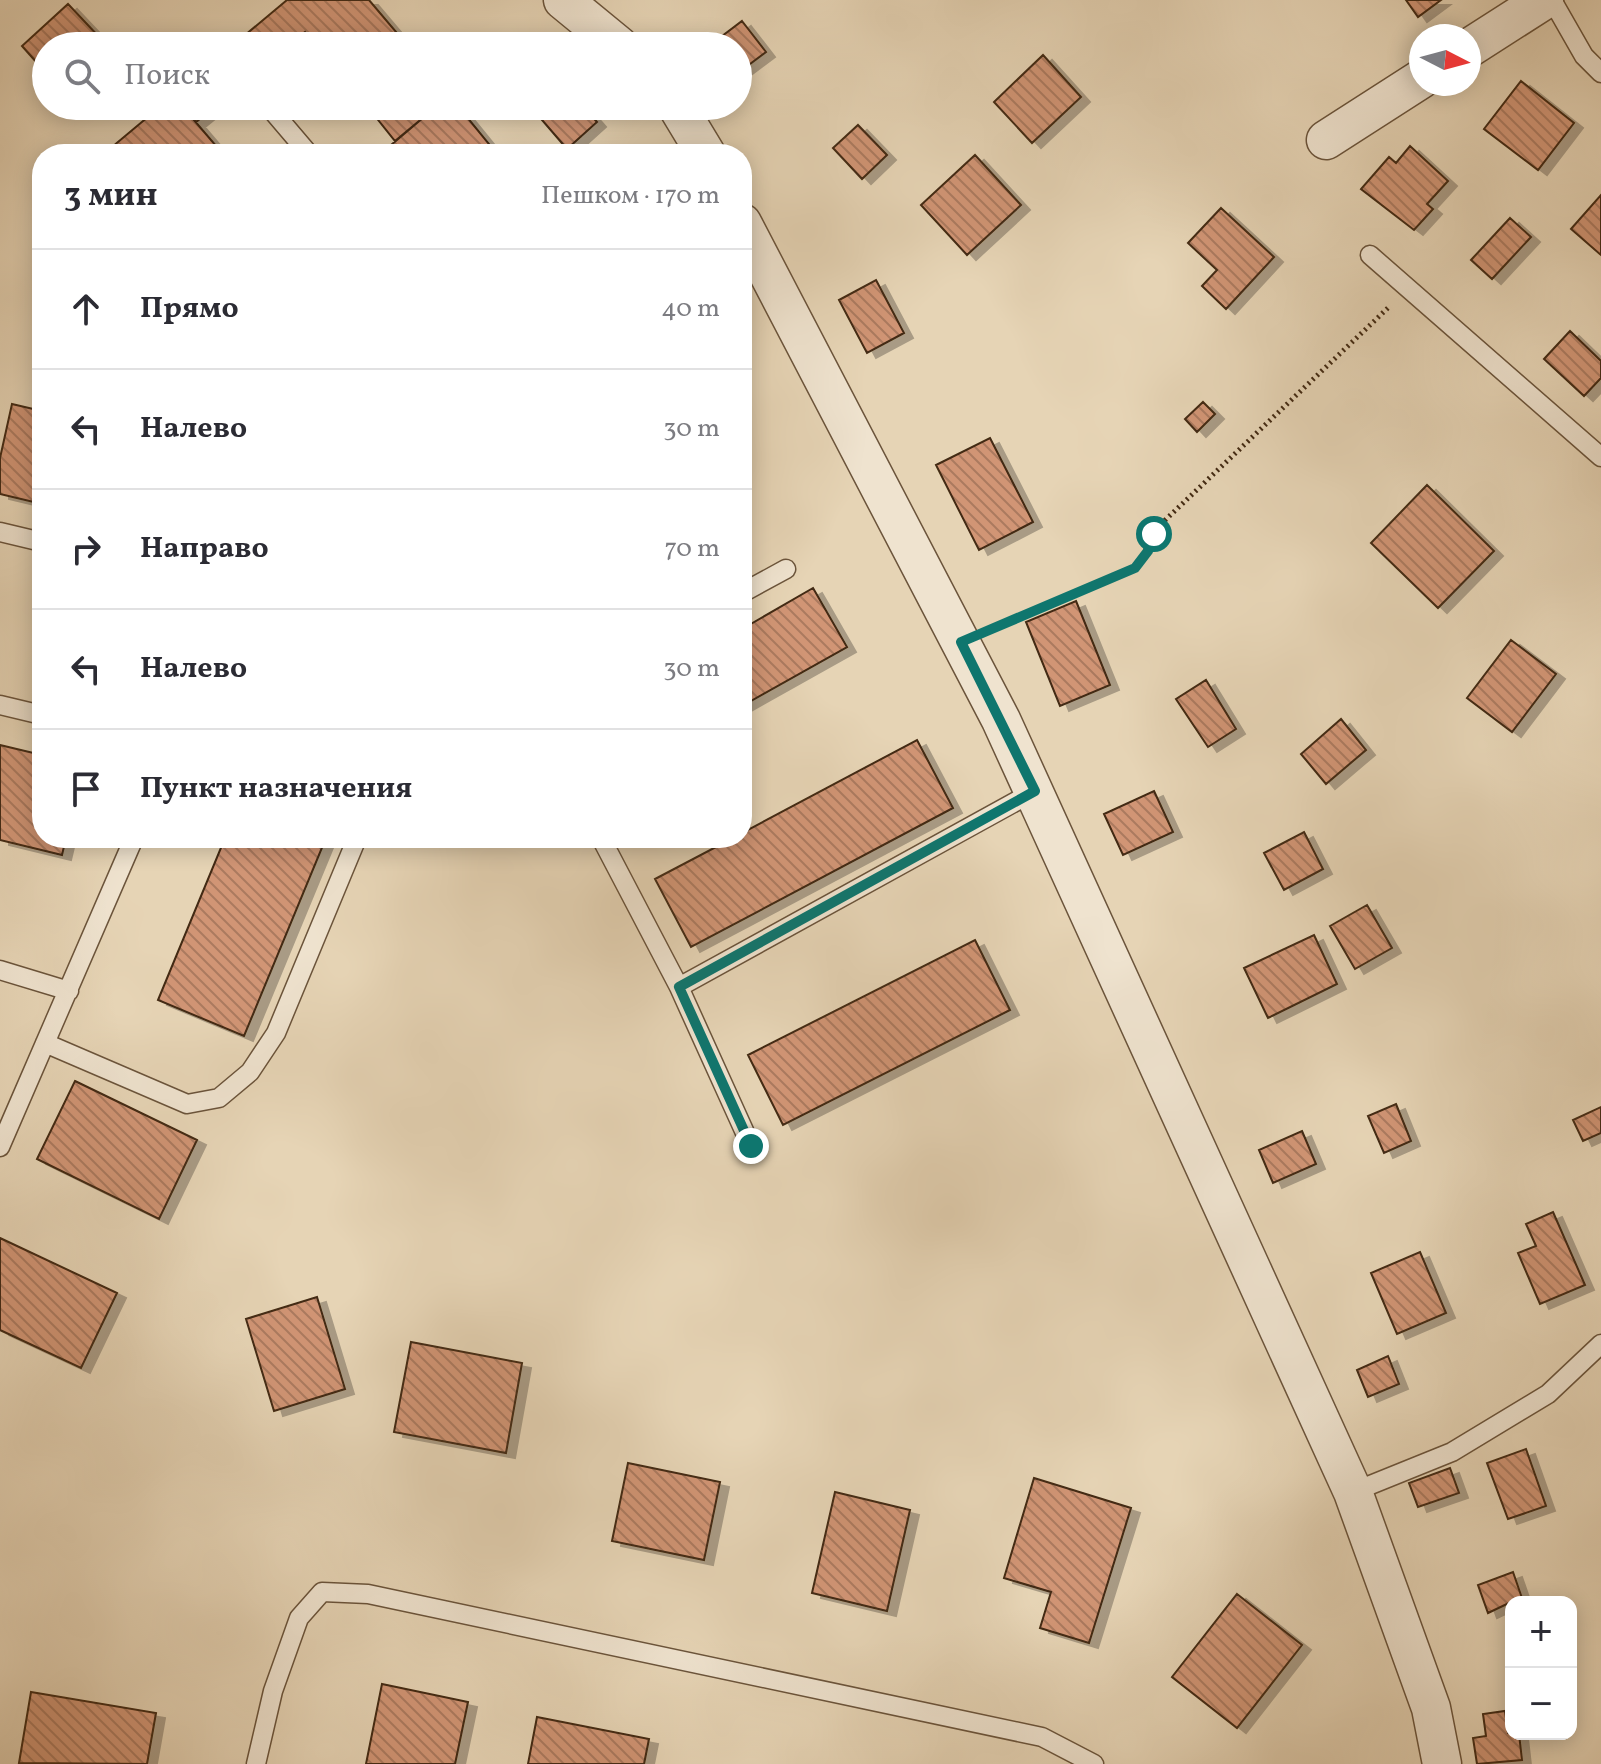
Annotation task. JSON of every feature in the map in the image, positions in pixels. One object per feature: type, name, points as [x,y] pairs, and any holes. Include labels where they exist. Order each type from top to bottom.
[{"type":"street","points":[[563,0],[602,32]]},
{"type":"street","points":[[1481,40],[1544,0]]},
{"type":"street","points":[[1326,140],[1409,87]]},
{"type":"street","points":[[684,120],[696,144]]},
{"type":"street","points":[[752,242],[961,642],[1035,791],[1353,1492],[1431,1708],[1442,1764]]},
{"type":"lane","points":[[1552,0],[1584,56],[1601,73]]},
{"type":"lane","points":[[280,120],[300,144]]},
{"type":"lane","points":[[1370,255],[1601,457]]},
{"type":"lane","points":[[0,532],[32,540]]},
{"type":"lane","points":[[752,588],[786,569]]},
{"type":"lane","points":[[0,705],[32,713]]},
{"type":"lane","points":[[679,987],[1035,791]]},
{"type":"lane","points":[[0,1147],[130,848]]},
{"type":"lane","points":[[45,1043],[187,1104],[219,1098],[250,1072],[276,1033],[353,848]]},
{"type":"lane","points":[[606,848],[679,987],[751,1146]]},
{"type":"lane","points":[[0,970],[69,991]]},
{"type":"lane","points":[[1353,1492],[1452,1452],[1548,1394],[1601,1344]]},
{"type":"lane","points":[[256,1764],[273,1691],[299,1618],[322,1592],[368,1594],[1042,1737],[1094,1764]]},
{"type":"path","points":[[961,642],[1135,568],[1160,525],[1408,288]]},
{"type":"building","points":[[287,0],[369,0],[396,32],[305,32],[249,32]]},
{"type":"building","points":[[1406,0],[1441,0],[1418,17]]},
{"type":"building","points":[[68,4],[94,32],[37,32]]},
{"type":"building","points":[[742,21],[751,32],[727,32]]},
{"type":"building","points":[[752,34],[766,52],[752,62]]},
{"type":"building","points":[[32,37],[32,57],[22,46]]},
{"type":"building","points":[[1043,55],[1081,97],[1032,143],[994,102]]},
{"type":"building","points":[[1521,81],[1574,123],[1538,170],[1484,129]]},
{"type":"building","points":[[144,120],[194,120],[214,144],[116,144]]},
{"type":"building","points":[[378,120],[420,120],[395,141]]},
{"type":"building","points":[[421,120],[469,120],[489,144],[392,144]]},
{"type":"building","points":[[542,120],[597,122],[573,144],[563,144]]},
{"type":"building","points":[[858,125],[887,155],[862,179],[833,148]]},
{"type":"building","points":[[1410,146],[1448,181],[1427,204],[1433,209],[1414,230],[1361,189],[1389,157],[1396,163]]},
{"type":"building","points":[[975,155],[1021,205],[967,255],[921,205]]},
{"type":"building","points":[[1601,195],[1601,255],[1571,229]]},
{"type":"building","points":[[1221,208],[1274,257],[1226,309],[1202,286],[1217,270],[1188,243]]},
{"type":"building","points":[[1510,218],[1531,237],[1492,279],[1471,260]]},
{"type":"building","points":[[876,280],[904,333],[867,353],[839,300]]},
{"type":"building","points":[[1570,331],[1601,361],[1601,378],[1584,396],[1544,359]]},
{"type":"building","points":[[1203,402],[1215,414],[1197,432],[1185,419]]},
{"type":"building","points":[[12,404],[32,409],[32,502],[0,494],[0,458]]},
{"type":"building","points":[[990,438],[1033,522],[979,550],[936,465]]},
{"type":"building","points":[[1427,485],[1494,551],[1438,608],[1371,543]]},
{"type":"building","points":[[813,588],[847,647],[752,700],[752,623]]},
{"type":"building","points":[[1076,601],[1110,685],[1060,706],[1026,622]]},
{"type":"building","points":[[1511,640],[1556,674],[1512,732],[1467,698]]},
{"type":"building","points":[[1206,680],[1236,729],[1208,747],[1176,699]]},
{"type":"building","points":[[1341,719],[1366,750],[1326,784],[1301,754]]},
{"type":"building","points":[[917,740],[953,808],[691,947],[655,879],[714,848],[752,848],[752,828]]},
{"type":"building","points":[[0,745],[32,753],[32,848],[0,840]]},
{"type":"building","points":[[1154,791],[1173,832],[1123,855],[1104,814]]},
{"type":"building","points":[[1304,832],[1323,869],[1284,890],[1264,853]]},
{"type":"building","points":[[33,848],[64,848],[62,855]]},
{"type":"building","points":[[221,848],[322,848],[244,1036],[158,1000]]},
{"type":"building","points":[[1367,905],[1392,948],[1355,969],[1330,926]]},
{"type":"building","points":[[1314,935],[1337,984],[1268,1018],[1244,968]]},
{"type":"building","points":[[975,940],[1010,1010],[783,1125],[748,1055]]},
{"type":"building","points":[[75,1081],[197,1140],[159,1219],[37,1159]]},
{"type":"building","points":[[1396,1104],[1411,1141],[1384,1153],[1368,1116]]},
{"type":"building","points":[[1601,1107],[1601,1133],[1583,1141],[1573,1120]]},
{"type":"building","points":[[1302,1131],[1316,1164],[1273,1183],[1259,1150]]},
{"type":"building","points":[[1553,1212],[1585,1285],[1540,1304],[1518,1253],[1536,1246],[1526,1224]]},
{"type":"building","points":[[0,1238],[117,1293],[81,1368],[0,1330]]},
{"type":"building","points":[[1420,1252],[1446,1313],[1397,1334],[1371,1273]]},
{"type":"building","points":[[317,1297],[345,1389],[274,1411],[246,1319]]},
{"type":"building","points":[[411,1342],[522,1363],[506,1453],[394,1432]]},
{"type":"building","points":[[1388,1356],[1399,1384],[1368,1397],[1357,1370]]},
{"type":"building","points":[[1526,1449],[1546,1506],[1508,1519],[1487,1463]]},
{"type":"building","points":[[628,1463],[720,1482],[704,1560],[612,1541]]},
{"type":"building","points":[[1450,1468],[1459,1493],[1418,1507],[1409,1483]]},
{"type":"building","points":[[1034,1478],[1131,1508],[1089,1643],[1040,1628],[1051,1592],[1004,1578]]},
{"type":"building","points":[[835,1492],[910,1510],[887,1611],[812,1593]]},
{"type":"building","points":[[1513,1572],[1521,1596],[1505,1596],[1505,1605],[1488,1613],[1478,1585]]},
{"type":"building","points":[[1237,1594],[1302,1645],[1237,1728],[1172,1677]]},
{"type":"building","points":[[382,1684],[468,1702],[455,1764],[366,1764]]},
{"type":"building","points":[[31,1692],[156,1713],[147,1764],[19,1763]]},
{"type":"building","points":[[1505,1711],[1505,1740],[1520,1740],[1522,1760],[1477,1764],[1473,1738],[1486,1736],[1483,1714]]},
{"type":"building","points":[[537,1717],[649,1739],[644,1764],[528,1764]]},
{"type":"route","points":[[751,1146],[679,987],[1035,791],[961,642],[1135,568],[1148,551],[1154,534]]}]
